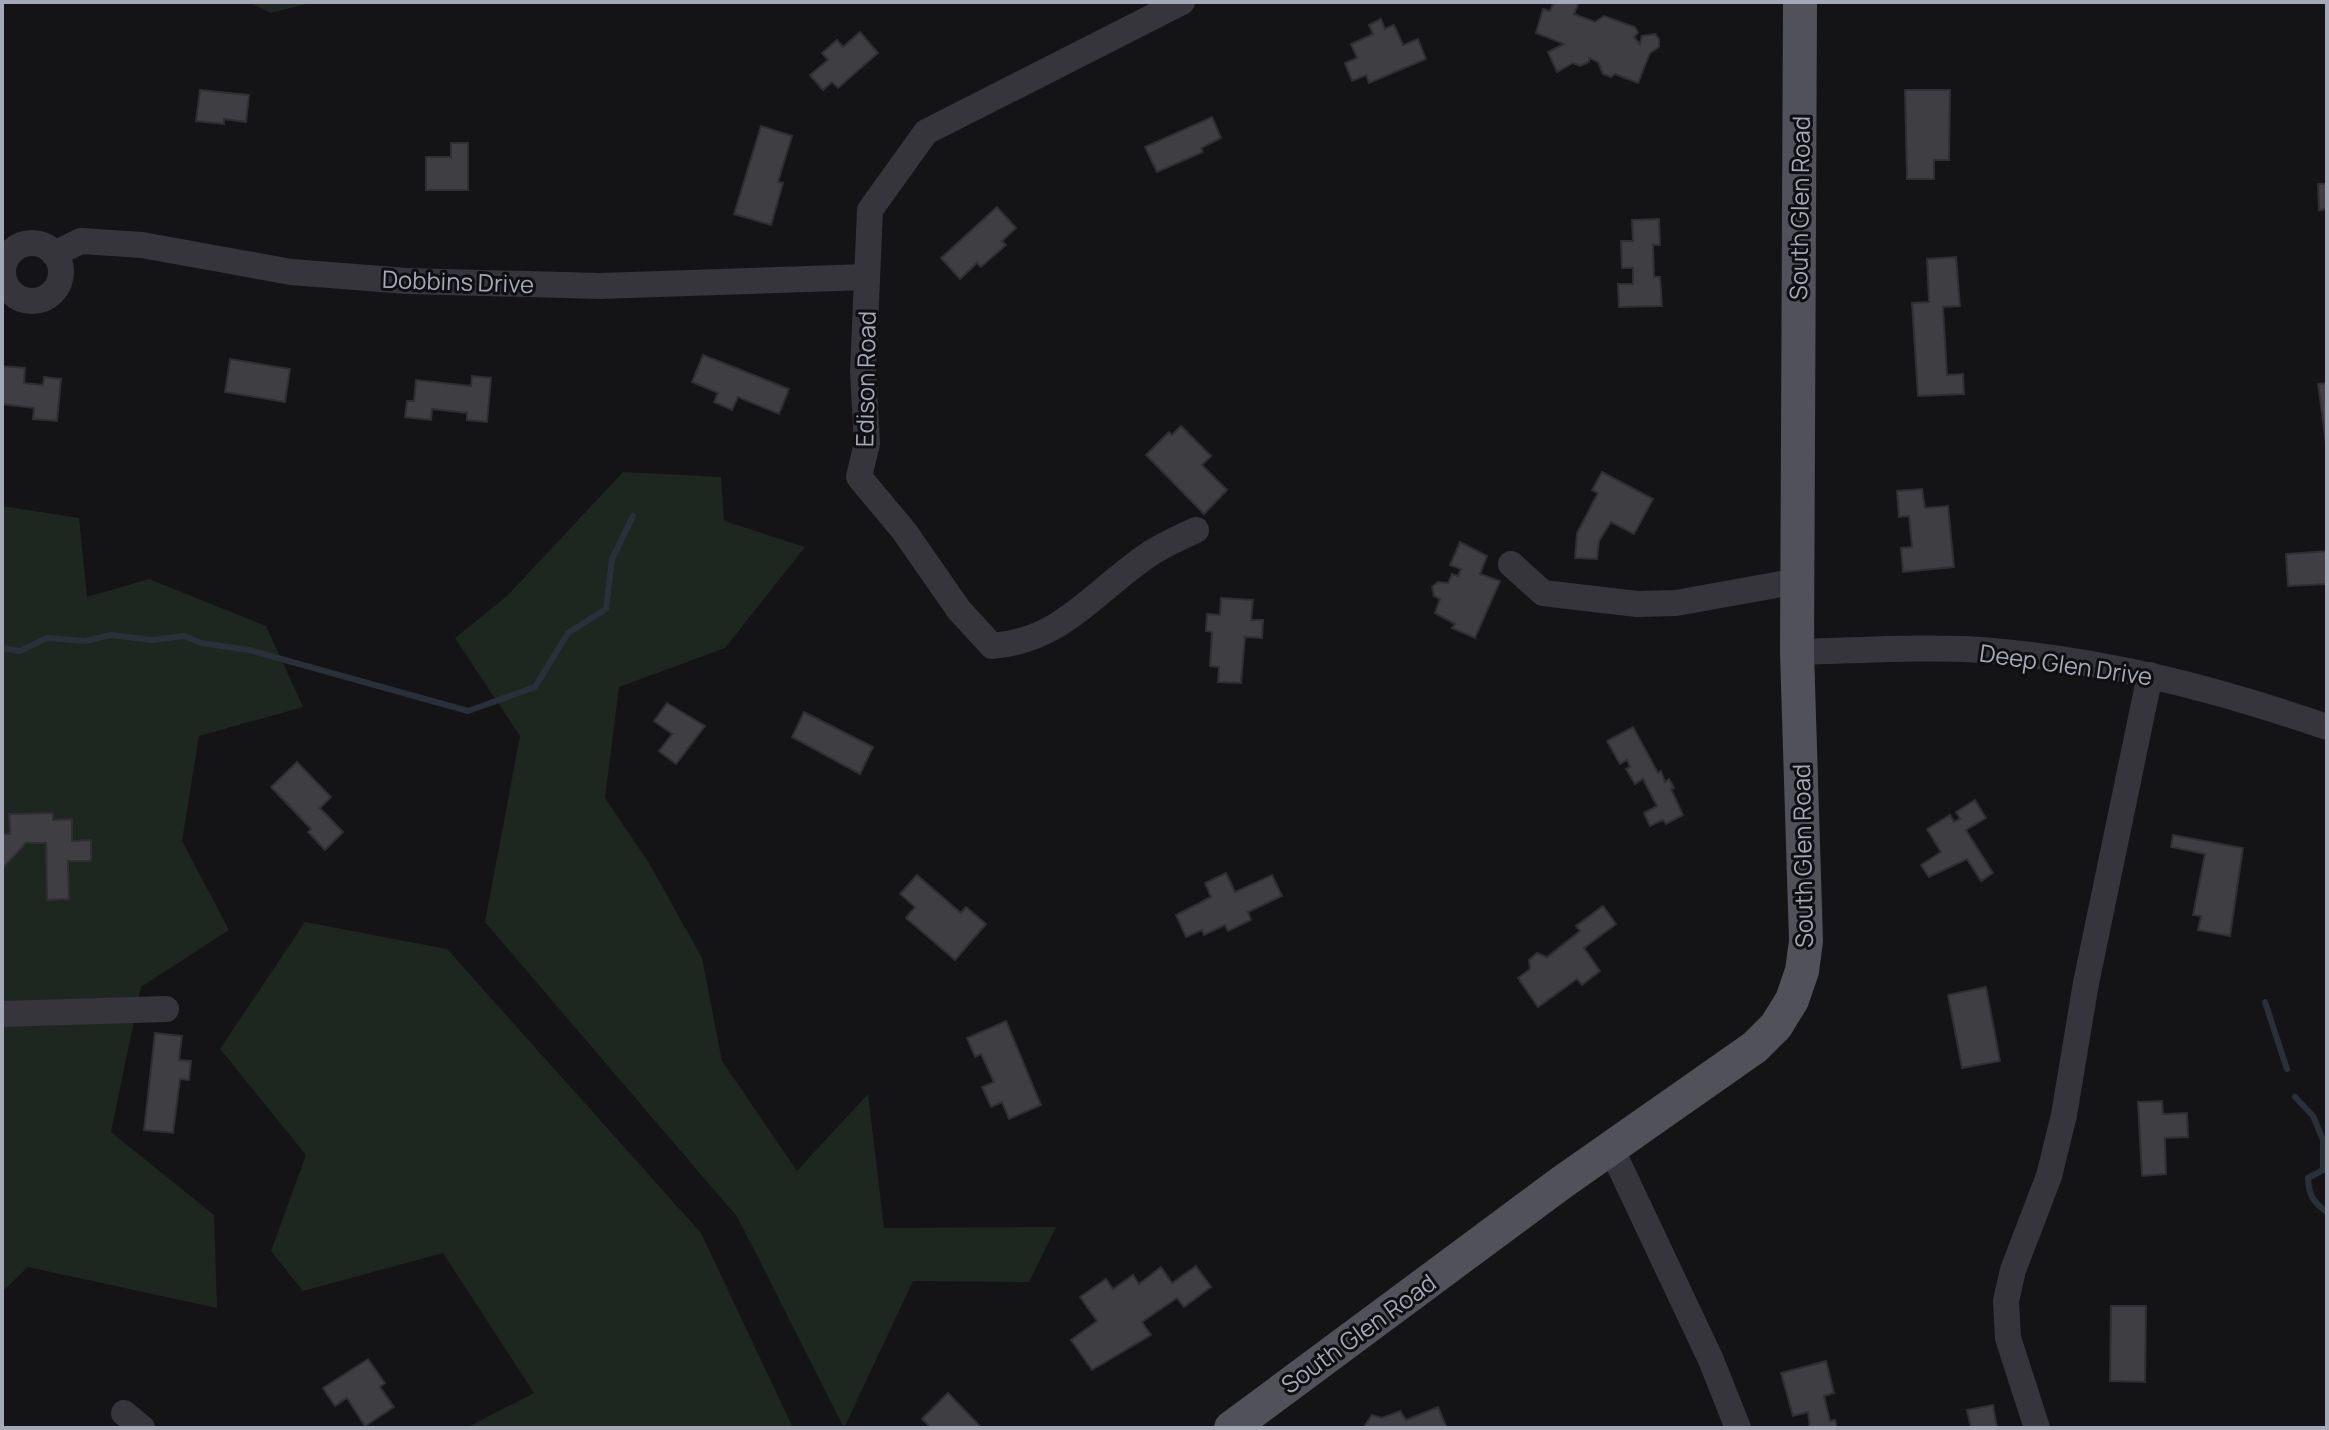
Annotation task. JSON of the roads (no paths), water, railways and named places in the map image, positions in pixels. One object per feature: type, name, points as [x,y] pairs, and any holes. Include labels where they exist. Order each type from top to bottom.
[{"type":"main road","name":"South Glen Road","points":[[1231,1428],[1611,1148],[1755,1047],[1785,1014],[1798,986],[1806,941],[1797,652],[1800,2]]},
{"type":"street","name":"Edison Road","points":[[1182,2],[926,132],[870,210],[863,372],[867,443],[859,477],[985,642],[992,646],[1033,640],[1057,628],[1152,552],[1196,530]]},
{"type":"street","name":"Dobbins Drive","points":[[54,254],[81,241],[142,245],[291,272],[407,281],[600,286],[867,277]]},
{"type":"street","name":"Dobbins Drive","points":[[29,243],[38,244],[54,254],[59,262],[60,280],[56,289],[41,299],[31,301],[14,294],[4,278],[3,263],[12,251],[29,243]]},
{"type":"street","points":[[1511,564],[1543,593],[1637,604],[1676,603],[1798,581]]},
{"type":"street","name":"Deep Glen Drive","points":[[1797,652],[1979,650],[2120,667],[2239,697],[2327,727]]},
{"type":"street","points":[[2037,1428],[2008,1338],[2006,1301],[2013,1270],[2049,1176],[2064,1115],[2086,983],[2150,675]]},
{"type":"street","points":[[2,1014],[166,1009]]},
{"type":"street","points":[[1611,1148],[1711,1360],[1738,1428]]},
{"type":"waterway","points":[[2,648],[20,651],[47,638],[85,641],[111,635],[152,640],[184,636],[201,643],[249,650],[468,711],[535,687],[568,633],[606,609],[612,559],[633,516]]},
{"type":"waterway","points":[[2265,1002],[2287,1069]]},
{"type":"waterway","points":[[2295,1097],[2313,1116],[2323,1140],[2323,1170],[2308,1178],[2313,1198],[2327,1212]]}]
